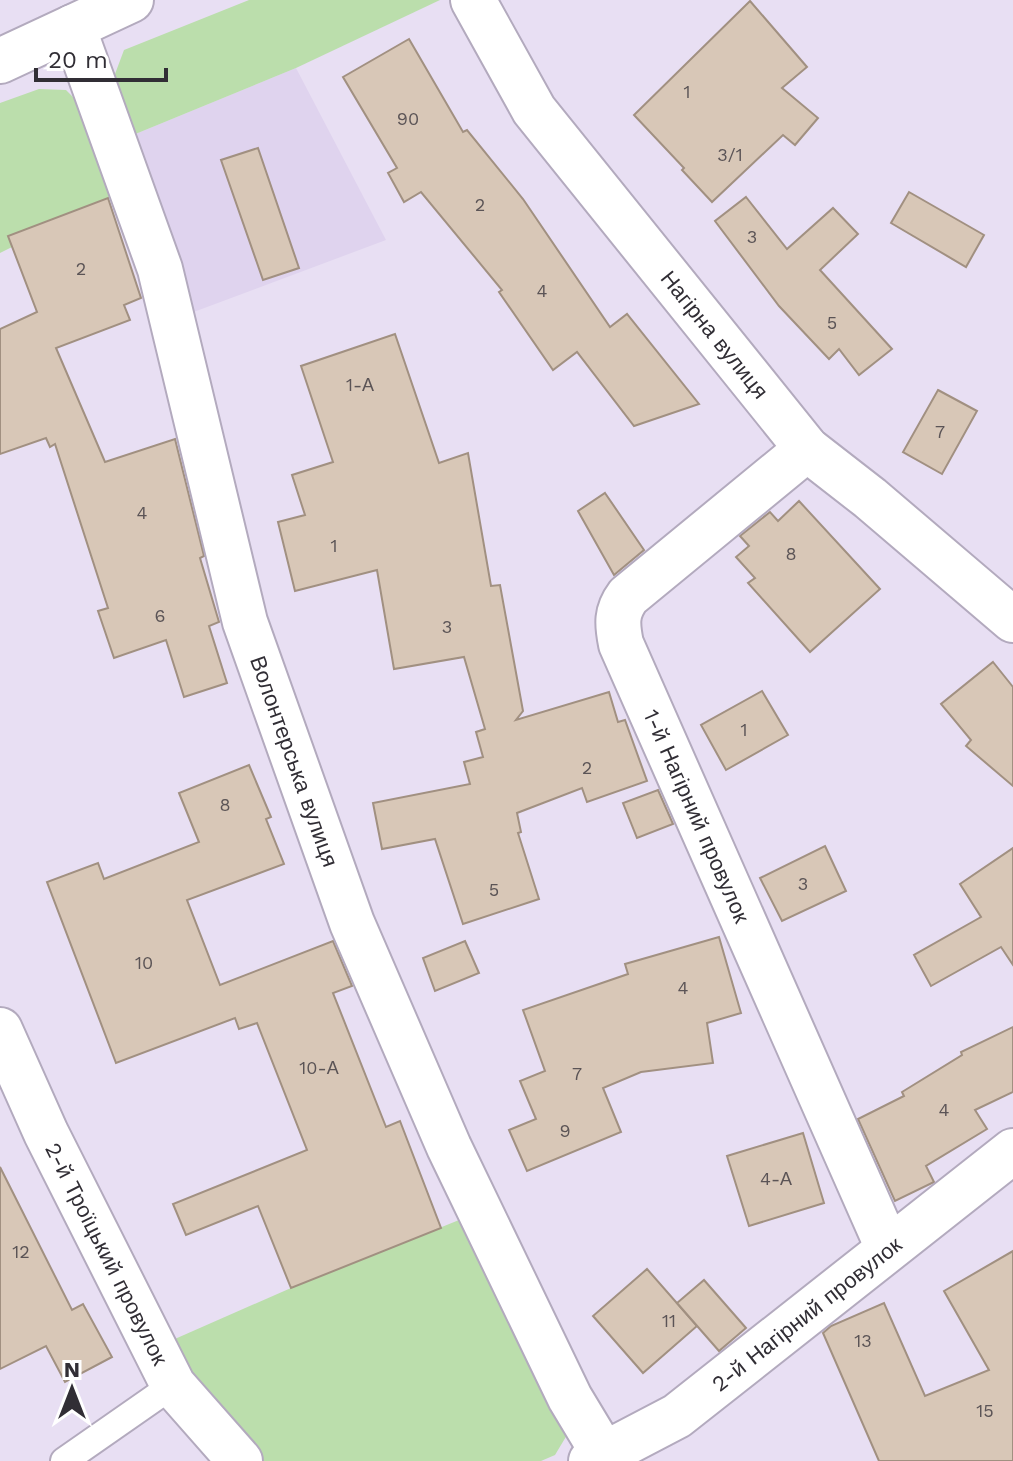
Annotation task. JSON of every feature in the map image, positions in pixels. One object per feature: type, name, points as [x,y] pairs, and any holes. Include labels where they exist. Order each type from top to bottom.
[{"type":"street","points":[[0,61],[131,0]]},
{"type":"street","name":"Нагірна вулиця","points":[[473,0],[534,110],[807,449],[870,498],[1013,620]]},
{"type":"street","name":"Волонтерська вулиця","points":[[73,27],[160,269],[245,622],[352,923],[456,1161],[601,1458]]},
{"type":"street","name":"1-й Нагірний провулок","points":[[807,449],[628,596],[619,608],[617,623],[621,644],[888,1248]]},
{"type":"street","name":"2-й Троїцький провулок","points":[[0,1030],[46,1133],[173,1385],[240,1461]]},
{"type":"street","name":"2-й Нагірний провулок","points":[[601,1458],[677,1416],[1013,1151]]},
{"type":"lane","points":[[64,1461],[173,1385]]},
{"type":"shaded area","points":[[296,68],[386,240],[191,313],[133,135]]},
{"type":"green space","points":[[249,0],[440,0],[296,68],[133,135],[112,82],[124,50]]},
{"type":"green space","points":[[39,89],[66,90],[81,105],[113,196],[9,236],[12,247],[0,253],[0,103]]},
{"type":"green space","points":[[464,1218],[567,1435],[555,1455],[541,1461],[262,1461],[187,1377],[168,1342],[291,1288]]},
{"type":"building","points":[[750,1],[807,67],[782,88],[818,118],[795,145],[783,135],[712,202],[634,115]]},
{"type":"building","points":[[409,39],[463,132],[467,130],[523,199],[610,327],[627,314],[699,404],[634,426],[577,352],[553,370],[499,292],[502,290],[421,192],[404,202],[388,173],[397,168],[343,77]]},
{"type":"building","points":[[258,148],[299,268],[263,280],[221,160]]},
{"type":"building","points":[[909,192],[984,235],[966,267],[891,223]]},
{"type":"building","points":[[746,197],[787,249],[833,208],[858,234],[820,270],[892,349],[859,375],[839,349],[829,359],[779,306],[715,221]]},
{"type":"building","points":[[108,198],[141,298],[124,305],[130,320],[56,348],[105,462],[175,439],[204,556],[200,558],[219,622],[209,626],[227,683],[184,697],[166,640],[114,658],[98,611],[108,608],[55,444],[50,447],[46,438],[0,454],[0,329],[37,312],[8,236]]},
{"type":"building","points":[[395,334],[439,463],[468,453],[491,586],[500,585],[523,711],[516,720],[609,692],[618,722],[625,720],[647,781],[587,802],[582,788],[517,813],[521,832],[518,833],[539,899],[463,924],[435,839],[382,849],[373,803],[470,784],[464,762],[483,757],[476,732],[485,729],[464,657],[394,669],[377,570],[295,591],[278,522],[305,515],[292,475],[333,462],[301,366]]},
{"type":"building","points":[[938,390],[977,411],[942,474],[903,452]]},
{"type":"building","points":[[605,493],[644,550],[614,575],[578,511]]},
{"type":"building","points":[[799,501],[880,589],[810,652],[748,583],[755,578],[736,557],[749,546],[740,536],[770,512],[778,521]]},
{"type":"building","points":[[993,662],[1013,687],[1013,786],[966,746],[971,740],[941,704]]},
{"type":"building","points":[[762,691],[788,735],[726,770],[701,725]]},
{"type":"building","points":[[249,765],[271,817],[266,819],[284,864],[187,900],[220,985],[333,941],[352,986],[333,993],[386,1127],[400,1121],[441,1228],[291,1288],[258,1206],[186,1235],[173,1204],[307,1150],[257,1023],[239,1029],[235,1018],[116,1063],[47,882],[98,863],[104,879],[199,842],[179,793]]},
{"type":"building","points":[[658,790],[673,824],[637,838],[623,803]]},
{"type":"building","points":[[825,846],[846,891],[782,921],[760,878]]},
{"type":"building","points":[[1013,848],[1013,965],[1001,947],[931,986],[914,955],[981,917],[960,884]]},
{"type":"building","points":[[719,937],[741,1013],[707,1023],[713,1063],[641,1072],[603,1088],[621,1132],[527,1171],[509,1130],[536,1119],[520,1081],[545,1071],[523,1010],[628,974],[625,964]]},
{"type":"building","points":[[465,941],[479,973],[435,991],[423,958]]},
{"type":"building","points":[[1013,1027],[1013,1092],[975,1110],[987,1129],[926,1166],[934,1182],[895,1201],[858,1119],[904,1096],[902,1092],[962,1055],[961,1052]]},
{"type":"building","points":[[803,1133],[824,1203],[749,1226],[727,1156]]},
{"type":"building","points":[[0,1167],[72,1310],[83,1304],[112,1357],[65,1382],[46,1346],[0,1369]]},
{"type":"building","points":[[1013,1251],[1013,1461],[879,1461],[823,1333],[831,1326],[884,1303],[925,1396],[989,1370],[944,1291]]},
{"type":"building","points":[[647,1269],[697,1326],[643,1373],[593,1316]]},
{"type":"building","points":[[704,1280],[746,1328],[719,1351],[677,1303]]}]
